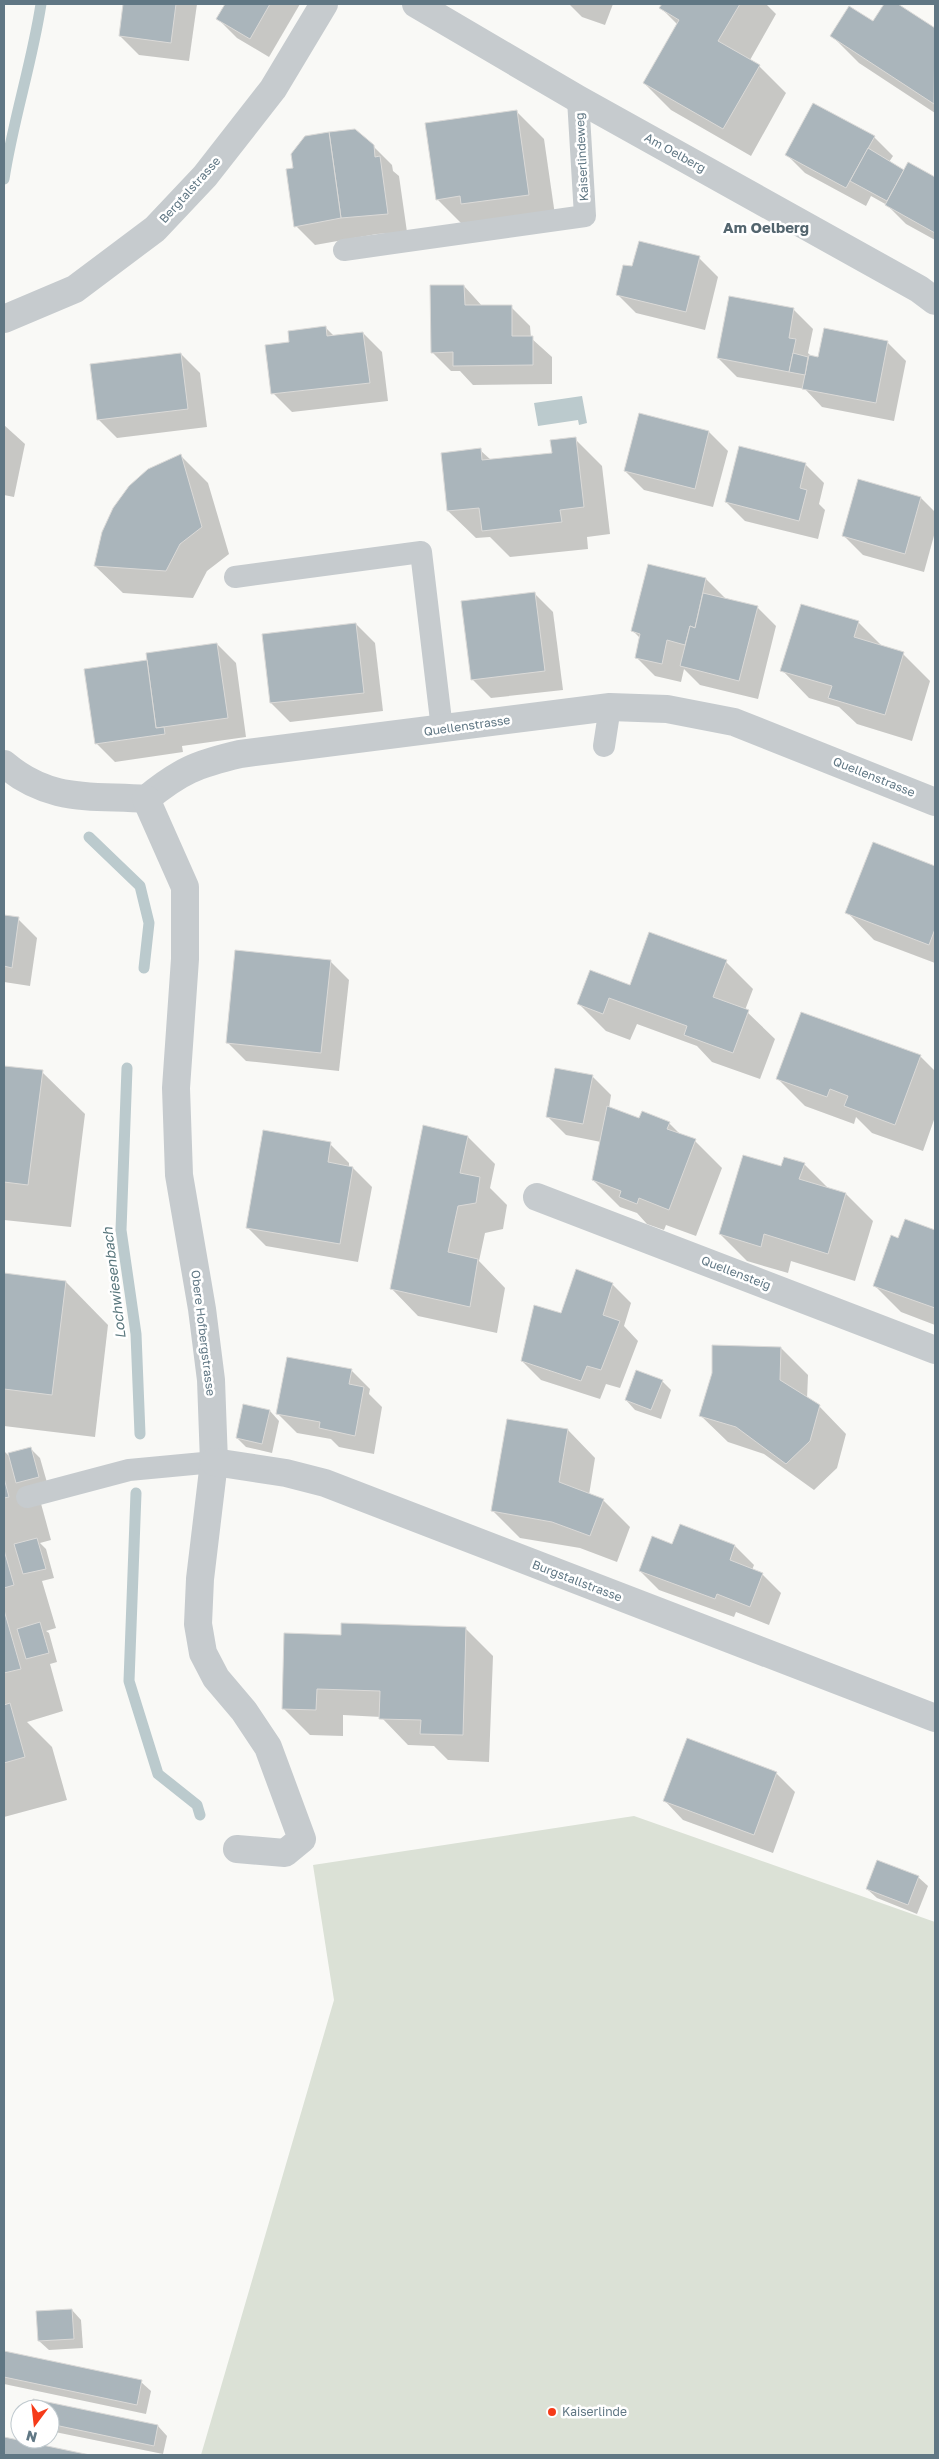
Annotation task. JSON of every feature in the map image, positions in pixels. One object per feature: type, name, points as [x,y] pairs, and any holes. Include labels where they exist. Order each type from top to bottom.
[{"type":"street","name":"Bergtalstrasse","points":[[4,319],[75,289],[155,229],[205,176],[273,89],[324,4]]},
{"type":"street","name":"Am Oelberg","points":[[416,4],[578,98],[919,289],[935,301]]},
{"type":"street","name":"Quellenstrasse","points":[[146,799],[171,778],[190,768],[240,754],[610,707],[667,709],[734,722],[935,802]]},
{"type":"street","points":[[4,764],[40,786],[60,793],[80,797],[146,799]]},
{"type":"street","name":"Obere Hofbergstrasse","points":[[146,799],[185,887],[186,959],[176,1088],[179,1175],[208,1353],[214,1462],[200,1579],[198,1624],[203,1653],[216,1678],[244,1711],[268,1747],[302,1839],[285,1853],[237,1849]]},
{"type":"street","name":"Quellensteig","points":[[537,1197],[935,1350]]},
{"type":"street","name":"Burgstallstrasse","points":[[214,1462],[286,1473],[325,1483],[935,1718]]},
{"type":"lane","name":"Kaiserlindeweg","points":[[344,250],[585,216],[578,98]]},
{"type":"lane","points":[[235,577],[421,552],[442,729]]},
{"type":"lane","points":[[604,746],[610,707]]},
{"type":"lane","points":[[27,1497],[129,1470],[214,1462]]},
{"type":"shaded area","points":[[582,396],[587,423],[579,425],[578,420],[538,426],[534,403]]},
{"type":"shaded area","points":[[634,1816],[935,1922],[935,2455],[201,2455],[334,2000],[313,1865]]},
{"type":"building","points":[[123,4],[176,4],[171,43],[119,36]]},
{"type":"building","points":[[225,4],[270,4],[250,39],[216,19]]},
{"type":"building","points":[[662,4],[740,4],[718,41],[760,65],[723,129],[643,83],[679,20],[659,8]]},
{"type":"building","points":[[884,4],[898,4],[935,28],[934,104],[830,36],[849,6],[873,21]]},
{"type":"building","points":[[813,103],[875,136],[846,188],[785,155]]},
{"type":"building","points":[[517,110],[529,195],[461,204],[460,196],[436,200],[425,123]]},
{"type":"building","points":[[355,129],[374,145],[375,157],[380,156],[388,214],[341,218],[329,132]]},
{"type":"building","points":[[329,132],[341,218],[294,227],[286,169],[293,168],[291,154],[305,136]]},
{"type":"building","points":[[868,148],[904,170],[887,201],[850,181]]},
{"type":"building","points":[[908,162],[935,177],[935,233],[885,205]]},
{"type":"building","points":[[639,241],[700,256],[686,312],[616,295],[623,265],[632,266]]},
{"type":"building","points":[[430,285],[464,285],[465,305],[512,305],[512,336],[533,336],[533,365],[453,366],[453,352],[431,353]]},
{"type":"building","points":[[729,296],[794,308],[789,338],[796,339],[789,372],[717,358]]},
{"type":"building","points":[[326,326],[327,336],[363,332],[370,383],[271,394],[265,345],[289,342],[288,331]]},
{"type":"building","points":[[824,328],[888,341],[876,403],[802,389],[809,355],[818,357]]},
{"type":"building","points":[[181,353],[188,409],[97,420],[90,364]]},
{"type":"building","points":[[793,353],[808,357],[805,375],[789,372]]},
{"type":"building","points":[[639,413],[709,431],[695,489],[624,471]]},
{"type":"building","points":[[576,437],[584,507],[560,510],[562,522],[482,531],[479,508],[447,511],[441,453],[481,448],[482,460],[552,453],[550,440]]},
{"type":"building","points":[[739,446],[806,463],[800,488],[807,490],[799,521],[725,502]]},
{"type":"building","points":[[181,454],[202,527],[180,544],[166,571],[94,566],[102,532],[113,508],[129,486],[148,469]]},
{"type":"building","points":[[858,479],[921,497],[905,554],[842,536]]},
{"type":"building","points":[[648,564],[706,578],[695,628],[690,626],[685,645],[667,640],[662,664],[635,658],[640,634],[631,631]]},
{"type":"building","points":[[535,592],[545,671],[471,680],[461,601]]},
{"type":"building","points":[[703,593],[758,606],[739,681],[680,666],[690,626],[695,628]]},
{"type":"building","points":[[801,604],[859,621],[854,637],[904,652],[885,715],[828,698],[832,686],[780,671]]},
{"type":"building","points":[[356,623],[364,693],[270,703],[262,634]]},
{"type":"building","points":[[217,643],[228,718],[156,728],[146,653]]},
{"type":"building","points":[[147,660],[156,728],[164,727],[165,734],[95,744],[84,669]]},
{"type":"building","points":[[873,842],[935,866],[935,929],[929,945],[845,913]]},
{"type":"building","points":[[4,915],[19,917],[12,968],[4,966]]},
{"type":"building","points":[[649,932],[727,960],[713,997],[749,1010],[733,1053],[684,1035],[687,1026],[609,998],[603,1014],[577,1004],[590,970],[630,985]]},
{"type":"building","points":[[235,950],[331,960],[321,1053],[226,1043]]},
{"type":"building","points":[[801,1012],[921,1055],[895,1125],[844,1106],[848,1096],[830,1089],[827,1097],[776,1079]]},
{"type":"building","points":[[4,1066],[43,1070],[28,1185],[4,1182]]},
{"type":"building","points":[[555,1068],[593,1075],[583,1124],[546,1117]]},
{"type":"building","points":[[607,1106],[639,1118],[642,1111],[670,1122],[667,1129],[696,1139],[669,1210],[639,1198],[637,1204],[619,1197],[621,1191],[592,1180]]},
{"type":"building","points":[[423,1125],[468,1136],[460,1173],[480,1177],[476,1203],[458,1206],[448,1252],[478,1259],[470,1307],[390,1289]]},
{"type":"building","points":[[263,1130],[331,1142],[328,1162],[353,1167],[340,1244],[246,1228]]},
{"type":"building","points":[[743,1155],[781,1166],[784,1157],[805,1163],[799,1179],[846,1193],[828,1254],[764,1234],[761,1247],[719,1234]]},
{"type":"building","points":[[905,1219],[935,1230],[935,1308],[873,1286],[891,1235],[898,1238]]},
{"type":"building","points":[[576,1269],[613,1283],[603,1315],[620,1321],[601,1370],[587,1366],[581,1381],[521,1361],[534,1305],[561,1313]]},
{"type":"building","points":[[4,1273],[66,1281],[52,1395],[4,1389]]},
{"type":"building","points":[[712,1345],[781,1347],[780,1380],[820,1405],[810,1441],[786,1464],[736,1427],[699,1416],[712,1373]]},
{"type":"building","points":[[287,1357],[352,1369],[349,1384],[364,1387],[355,1436],[319,1428],[320,1422],[276,1414]]},
{"type":"building","points":[[636,1370],[663,1380],[651,1410],[625,1400]]},
{"type":"building","points":[[243,1404],[270,1410],[262,1444],[236,1438]]},
{"type":"building","points":[[507,1419],[568,1429],[559,1482],[604,1499],[590,1536],[552,1522],[491,1511]]},
{"type":"building","points":[[31,1447],[39,1477],[16,1483],[8,1453]]},
{"type":"building","points":[[4,1478],[9,1497],[4,1498]]},
{"type":"building","points":[[680,1524],[735,1545],[730,1560],[763,1573],[750,1607],[717,1594],[715,1599],[639,1571],[652,1536],[672,1544]]},
{"type":"building","points":[[37,1538],[46,1569],[23,1574],[14,1544]]},
{"type":"building","points":[[4,1550],[14,1585],[4,1588]]},
{"type":"building","points":[[4,1610],[21,1669],[4,1673]]},
{"type":"building","points":[[40,1622],[49,1653],[26,1659],[17,1629]]},
{"type":"building","points":[[341,1623],[466,1627],[463,1735],[420,1734],[421,1720],[379,1719],[380,1691],[317,1689],[316,1710],[282,1709],[284,1633],[341,1635]]},
{"type":"building","points":[[10,1703],[25,1757],[4,1763],[4,1705]]},
{"type":"building","points":[[687,1738],[777,1772],[754,1835],[663,1801]]},
{"type":"building","points":[[877,1860],[919,1876],[908,1905],[866,1889]]},
{"type":"building","points":[[72,2309],[74,2339],[38,2341],[36,2311]]},
{"type":"building","points":[[4,2351],[142,2380],[137,2405],[4,2377]]},
{"type":"building","points":[[60,2405],[158,2425],[154,2446],[60,2426]]},
{"type":"building","points":[[4,2437],[10,2438],[10,2449],[60,2449],[90,2455],[4,2455]]},
{"type":"waterway","name":"Lochwiesenbach","points":[[4,179],[41,4]]},
{"type":"waterway","name":"Lochwiesenbach","points":[[89,837],[140,886],[149,923],[144,968]]},
{"type":"waterway","name":"Lochwiesenbach","points":[[127,1068],[121,1230],[136,1334],[140,1434]]},
{"type":"waterway","name":"Lochwiesenbach","points":[[136,1493],[129,1681],[158,1774],[197,1805],[200,1815]]},
{"type":"place","name":"Kaiserlinde","points":[[552,2412]]},
{"type":"district","name":"Am Oelberg","points":[[766,228]]}]
